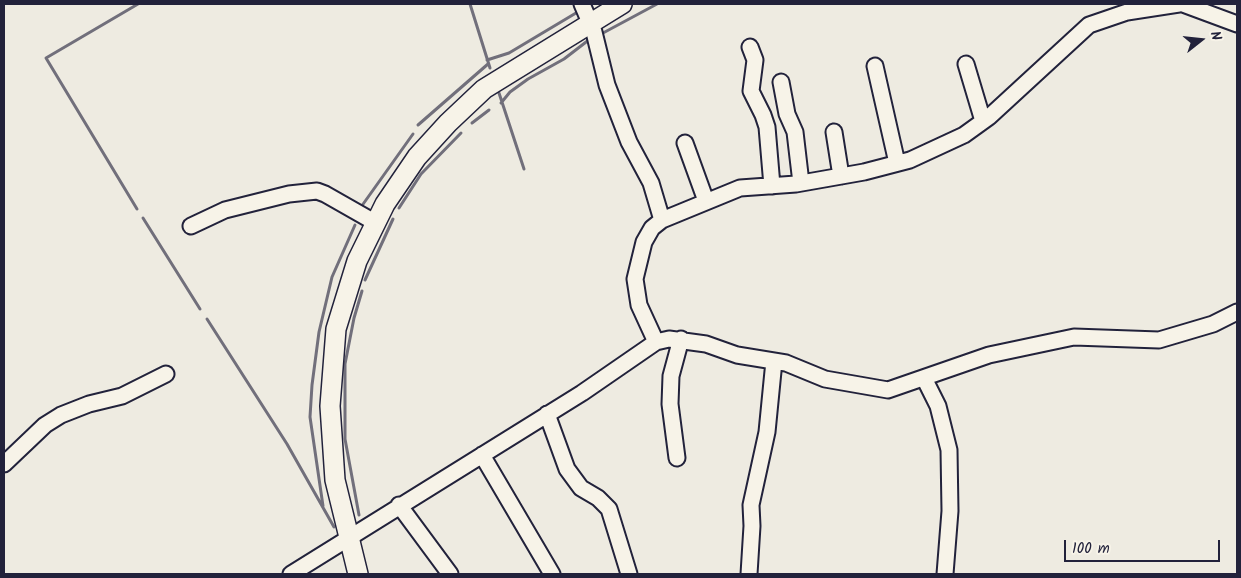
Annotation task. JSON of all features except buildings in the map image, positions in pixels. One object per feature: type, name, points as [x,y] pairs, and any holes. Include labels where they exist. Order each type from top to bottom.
[{"type":"main road","points":[[358,574],[336,480],[330,406],[336,329],[357,261],[385,204],[417,157],[476,96],[521,65],[622,4]]},
{"type":"street","points":[[582,4],[591,23],[607,85],[629,142],[651,183],[662,220]]},
{"type":"street","points":[[656,342],[639,305],[634,279],[644,242],[652,228],[662,220],[740,188],[802,183],[841,176],[898,163],[947,144],[983,121],[1090,25],[1127,12],[1179,4]]},
{"type":"street","points":[[1192,5],[1237,24]]},
{"type":"street","points":[[750,47],[755,60],[751,91],[763,115],[766,127],[772,186]]},
{"type":"street","points":[[966,64],[983,121]]},
{"type":"street","points":[[875,66],[898,163]]},
{"type":"street","points":[[781,82],[787,114],[793,126],[802,183]]},
{"type":"street","points":[[834,132],[841,176]]},
{"type":"street","points":[[685,143],[706,201]]},
{"type":"street","points":[[191,226],[225,210],[288,194],[316,191],[326,194],[376,223]]},
{"type":"street","points":[[291,574],[547,414],[656,342],[668,339],[681,339],[706,344],[737,356],[774,361],[803,369],[825,379],[888,390],[971,359],[1074,337],[1159,340],[1213,324],[1237,312]]},
{"type":"street","points":[[677,458],[670,404],[670,376],[681,339]]},
{"type":"street","points":[[749,574],[752,526],[751,505],[766,432],[774,361]]},
{"type":"street","points":[[4,464],[46,425],[61,415],[89,404],[122,396],[166,374]]},
{"type":"street","points":[[924,378],[938,406],[949,450],[950,511],[945,574]]},
{"type":"street","points":[[547,414],[567,469],[581,488],[598,498],[609,510],[629,574]]},
{"type":"street","points":[[482,455],[552,574]]},
{"type":"street","points":[[399,506],[450,574]]},
{"type":"waterway","points":[[137,209],[46,58],[138,4]]},
{"type":"waterway","points":[[470,4],[490,68]]},
{"type":"waterway","points":[[603,33],[657,4]]},
{"type":"waterway","points":[[487,60],[509,53],[581,10]]},
{"type":"waterway","points":[[501,103],[510,92],[528,79],[564,59],[590,39]]},
{"type":"waterway","points":[[418,125],[488,64]]},
{"type":"waterway","points":[[499,93],[524,169]]},
{"type":"waterway","points":[[472,123],[489,110]]},
{"type":"waterway","points":[[399,208],[421,174],[461,133]]},
{"type":"waterway","points":[[361,207],[413,134]]},
{"type":"waterway","points":[[143,218],[200,309]]},
{"type":"waterway","points":[[365,280],[393,219]]},
{"type":"waterway","points":[[323,506],[310,417],[312,385],[319,332],[332,277],[355,225]]},
{"type":"waterway","points":[[359,515],[345,439],[345,364],[354,318],[362,291]]},
{"type":"waterway","points":[[207,319],[287,444],[334,527]]}]
